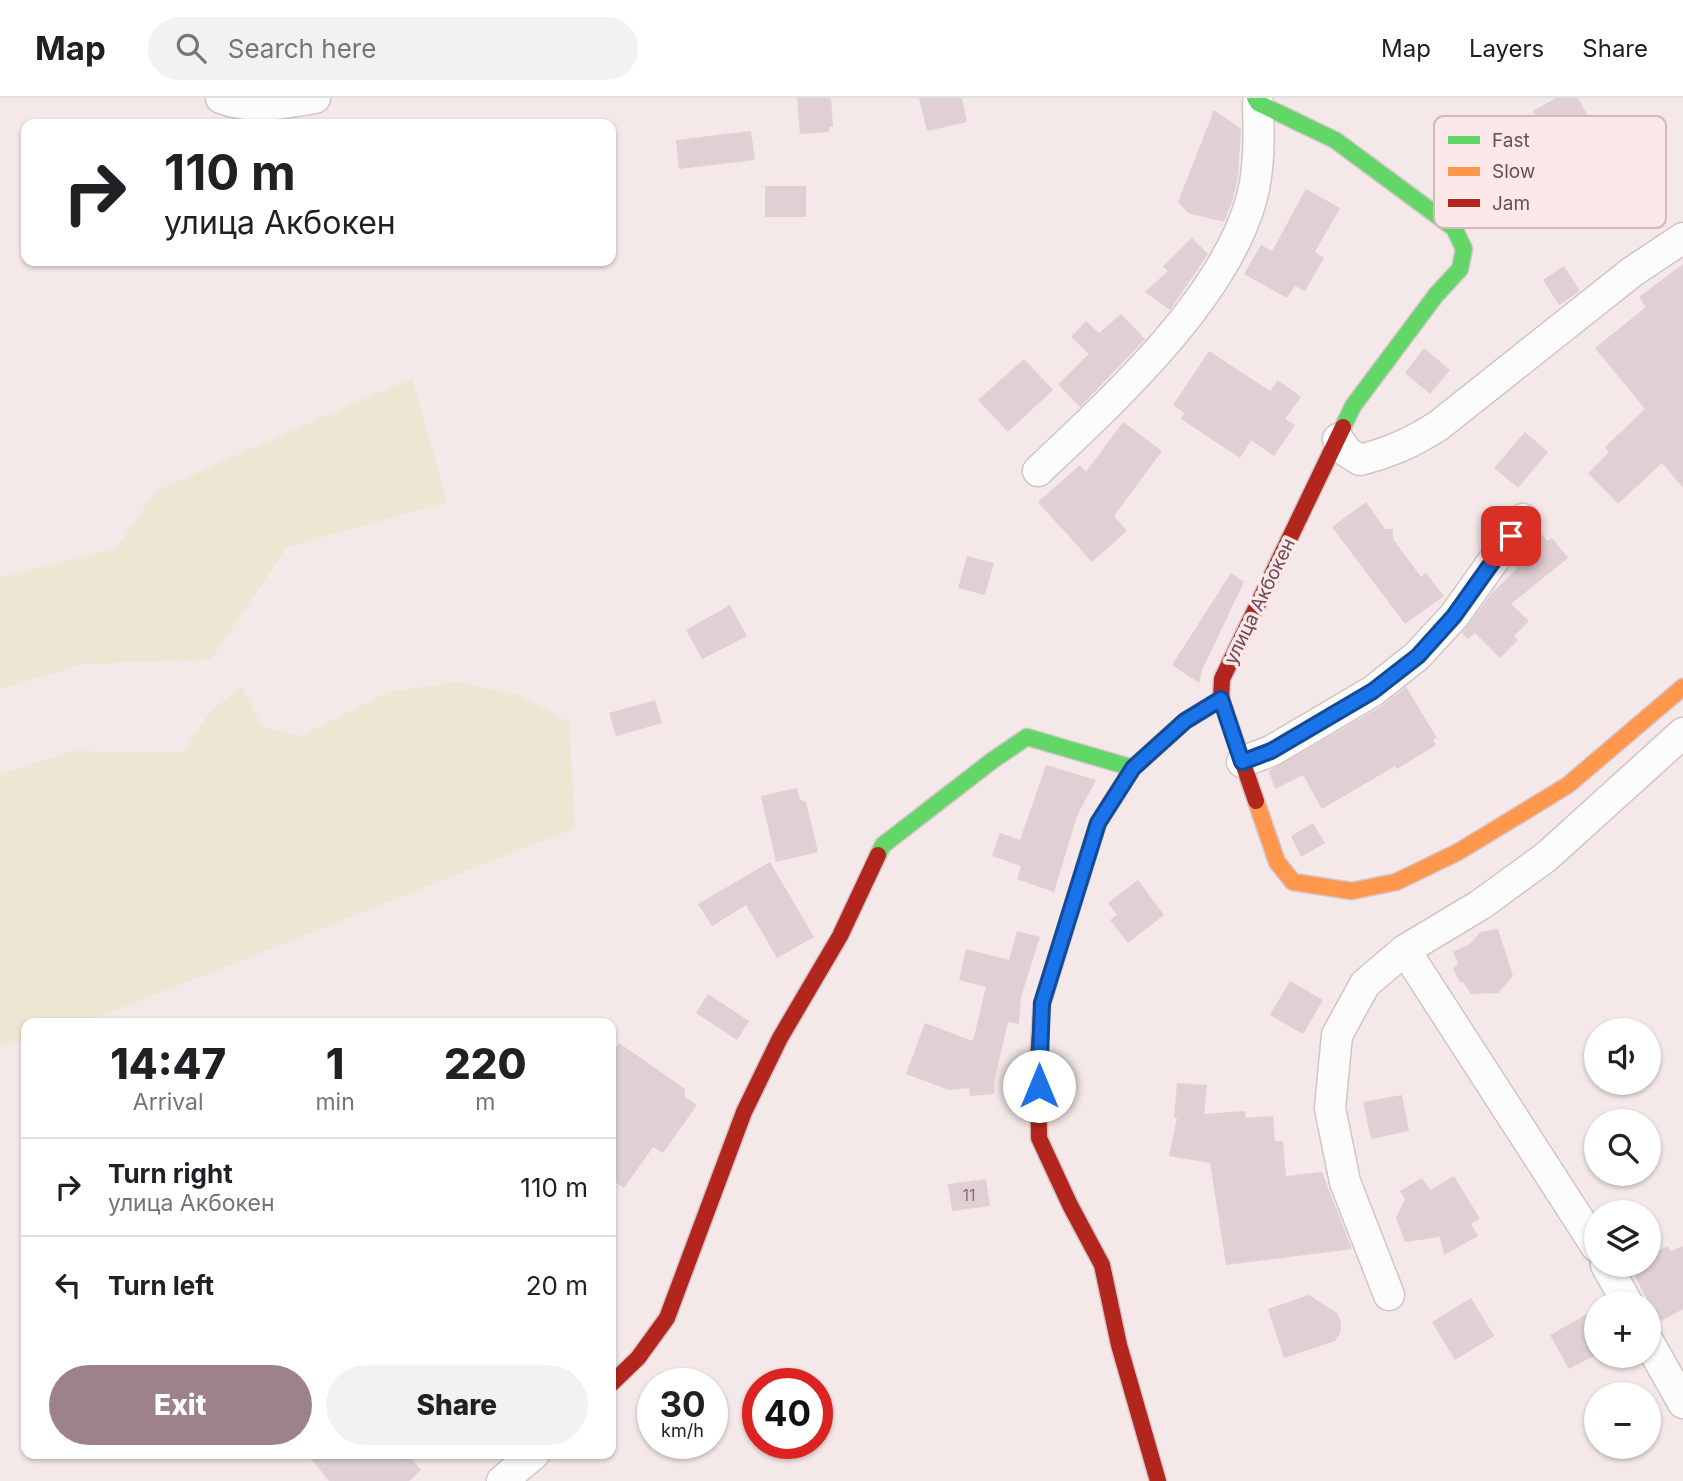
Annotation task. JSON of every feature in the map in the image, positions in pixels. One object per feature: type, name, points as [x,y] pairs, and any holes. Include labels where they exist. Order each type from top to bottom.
[{"type":"street","points":[[222,98],[236,104],[274,105],[314,98]]},
{"type":"street","points":[[1038,471],[1100,413],[1185,320],[1228,256],[1251,204],[1260,145],[1257,100]]},
{"type":"street","name":"улица Акбокен","points":[[1257,100],[1335,140],[1434,213]]},
{"type":"street","name":"улица Акбокен","points":[[1221,699],[1222,679],[1353,406],[1436,295],[1460,269],[1464,249],[1454,228]]},
{"type":"street","points":[[1338,439],[1347,452],[1360,460],[1407,445],[1438,426],[1632,272],[1683,238]]},
{"type":"street","points":[[1242,762],[1271,751],[1373,691],[1418,656],[1454,616],[1523,519]]},
{"type":"street","points":[[1158,1481],[1119,1345],[1102,1265],[1070,1205],[1040,1138],[1038,1060],[1042,1003],[1098,823],[1133,768],[1185,721],[1221,699],[1277,862],[1293,882],[1352,891],[1396,882],[1458,852],[1568,785],[1683,687]]},
{"type":"street","points":[[1389,1295],[1345,1182],[1330,1108],[1337,1035],[1366,984],[1405,950],[1480,905],[1546,857],[1683,733]]},
{"type":"street","points":[[616,1379],[638,1358],[667,1318],[744,1112],[780,1038],[840,936],[883,845],[1027,737],[1133,768]]},
{"type":"street","points":[[1405,950],[1584,1228]]},
{"type":"street","points":[[1661,1364],[1683,1403]]},
{"type":"street","points":[[502,1481],[528,1459]]},
{"type":"shaded area","points":[[412,378],[447,502],[287,547],[211,659],[84,664],[0,689],[0,578],[116,549],[156,491]]},
{"type":"shaded area","points":[[457,682],[518,695],[569,722],[575,828],[96,1018],[21,1018],[21,1042],[0,1045],[0,774],[73,751],[183,753],[209,713],[242,686],[262,727],[302,736],[389,692]]},
{"type":"building","points":[[797,98],[831,98],[833,126],[829,127],[829,132],[800,134]]},
{"type":"building","points":[[919,98],[962,98],[967,122],[927,131]]},
{"type":"building","points":[[1556,98],[1578,98],[1588,116],[1536,116],[1533,111]]},
{"type":"building","points":[[1214,110],[1241,129],[1238,177],[1224,222],[1188,213],[1178,202]]},
{"type":"building","points":[[751,131],[755,160],[679,169],[676,140]]},
{"type":"building","points":[[765,186],[806,186],[806,217],[765,217]]},
{"type":"building","points":[[1306,189],[1340,208],[1315,252],[1324,258],[1305,291],[1295,286],[1287,298],[1244,274],[1261,245],[1272,251]]},
{"type":"building","points":[[1192,238],[1208,254],[1170,310],[1145,292],[1168,271],[1163,266]]},
{"type":"building","points":[[1683,264],[1683,488],[1662,463],[1618,504],[1588,473],[1609,452],[1605,447],[1645,409],[1595,348],[1646,307],[1639,297]]},
{"type":"building","points":[[1564,266],[1580,291],[1559,305],[1543,280]]},
{"type":"building","points":[[1121,314],[1145,339],[1080,407],[1058,384],[1089,354],[1071,337],[1086,321],[1099,333]]},
{"type":"building","points":[[1424,348],[1450,370],[1430,394],[1405,373]]},
{"type":"building","points":[[1209,351],[1270,391],[1278,380],[1301,397],[1285,419],[1295,425],[1274,456],[1251,440],[1240,458],[1181,419],[1184,413],[1173,405]]},
{"type":"building","points":[[1024,359],[1053,390],[1008,432],[978,400]]},
{"type":"building","points":[[1123,422],[1162,451],[1114,516],[1127,531],[1092,562],[1038,502],[1080,465],[1086,472]]},
{"type":"building","points":[[1525,432],[1548,452],[1518,488],[1494,468]]},
{"type":"building","points":[[1366,502],[1385,529],[1393,529],[1393,539],[1421,577],[1426,573],[1444,596],[1405,624],[1332,527]]},
{"type":"building","points":[[1538,529],[1547,541],[1552,538],[1568,558],[1511,604],[1529,621],[1514,636],[1518,640],[1500,658],[1475,633],[1468,639],[1462,633],[1491,594],[1517,569],[1513,564]]},
{"type":"building","points":[[967,556],[994,563],[985,595],[958,588]]},
{"type":"building","points":[[1231,573],[1244,582],[1202,670],[1199,683],[1172,665]]},
{"type":"building","points":[[730,605],[747,636],[702,659],[686,630]]},
{"type":"building","points":[[1406,687],[1437,738],[1433,740],[1436,745],[1322,809],[1303,775],[1275,789],[1269,771],[1382,706]]},
{"type":"building","points":[[655,700],[662,723],[616,736],[609,713]]},
{"type":"building","points":[[1046,765],[1096,780],[1077,816],[1054,892],[1017,879],[1021,866],[992,856],[1000,833],[1020,840]]},
{"type":"building","points":[[797,788],[800,799],[806,802],[818,852],[776,862],[761,796]]},
{"type":"building","points":[[1313,823],[1325,843],[1301,857],[1291,836]]},
{"type":"building","points":[[770,862],[814,937],[777,958],[746,905],[712,926],[698,904]]},
{"type":"building","points":[[1138,880],[1164,915],[1128,943],[1110,920],[1117,915],[1108,903]]},
{"type":"building","points":[[1498,929],[1513,976],[1498,993],[1471,994],[1453,969],[1458,963],[1453,952],[1471,943],[1480,932]]},
{"type":"building","points":[[1017,931],[1040,937],[1021,997],[1019,1024],[1008,1022],[994,1094],[970,1096],[969,1088],[949,1090],[906,1074],[925,1023],[973,1041],[986,987],[959,980],[966,949],[1009,960]]},
{"type":"building","points":[[1290,981],[1323,1000],[1303,1034],[1270,1015]]},
{"type":"building","points":[[708,994],[749,1021],[737,1040],[696,1013]]},
{"type":"building","points":[[619,1043],[685,1089],[685,1097],[697,1105],[663,1153],[653,1147],[624,1188],[616,1182],[616,1048]]},
{"type":"building","points":[[1177,1083],[1207,1085],[1204,1114],[1245,1111],[1246,1118],[1273,1116],[1275,1141],[1283,1141],[1286,1176],[1322,1172],[1352,1249],[1226,1265],[1210,1163],[1169,1156],[1177,1118],[1174,1118]]},
{"type":"building","points":[[1402,1095],[1409,1131],[1371,1139],[1363,1102]]},
{"type":"building","points":[[1454,1176],[1480,1219],[1471,1224],[1478,1236],[1444,1255],[1440,1237],[1405,1242],[1396,1218],[1405,1199],[1400,1191],[1422,1178],[1430,1190]]},
{"type":"building","points":[[986,1179],[990,1206],[952,1211],[948,1184]]},
{"type":"building","points":[[1668,1246],[1671,1251],[1683,1246],[1683,1309],[1661,1321],[1661,1291],[1643,1291],[1635,1277],[1661,1277],[1661,1250]]},
{"type":"building","points":[[1309,1295],[1337,1313],[1341,1331],[1335,1341],[1284,1358],[1268,1309]]},
{"type":"building","points":[[1471,1298],[1494,1336],[1455,1360],[1432,1322]]},
{"type":"building","points":[[1584,1316],[1584,1361],[1569,1369],[1550,1335]]},
{"type":"building","points":[[311,1459],[412,1459],[421,1470],[409,1481],[329,1481]]},
{"type":"traffic: fast","points":[[1255,98],[1258,103],[1335,140],[1434,213]]},
{"type":"traffic: fast","points":[[1343,427],[1353,406],[1436,295],[1460,269],[1464,249],[1454,228]]},
{"type":"traffic: fast","points":[[1042,1004],[1098,823],[1133,768],[1185,721],[1221,699]]},
{"type":"traffic: fast","points":[[878,855],[883,845],[1027,737],[1133,768]]},
{"type":"traffic: slow","points":[[1256,801],[1277,862],[1293,882],[1352,891],[1396,882],[1458,852],[1568,785],[1683,687]]},
{"type":"traffic: jam","points":[[1256,801],[1221,699],[1222,679],[1343,427]]},
{"type":"traffic: jam","points":[[616,1379],[638,1358],[667,1318],[744,1112],[780,1038],[840,936],[878,855]]},
{"type":"traffic: jam","points":[[1042,1004],[1038,1060],[1039,1138],[1102,1265],[1119,1345],[1158,1481]]},
{"type":"route","points":[[1039,1086],[1042,1003],[1098,823],[1133,768],[1185,721],[1221,699],[1242,762],[1271,751],[1373,691],[1418,656],[1454,616],[1511,536]]}]
